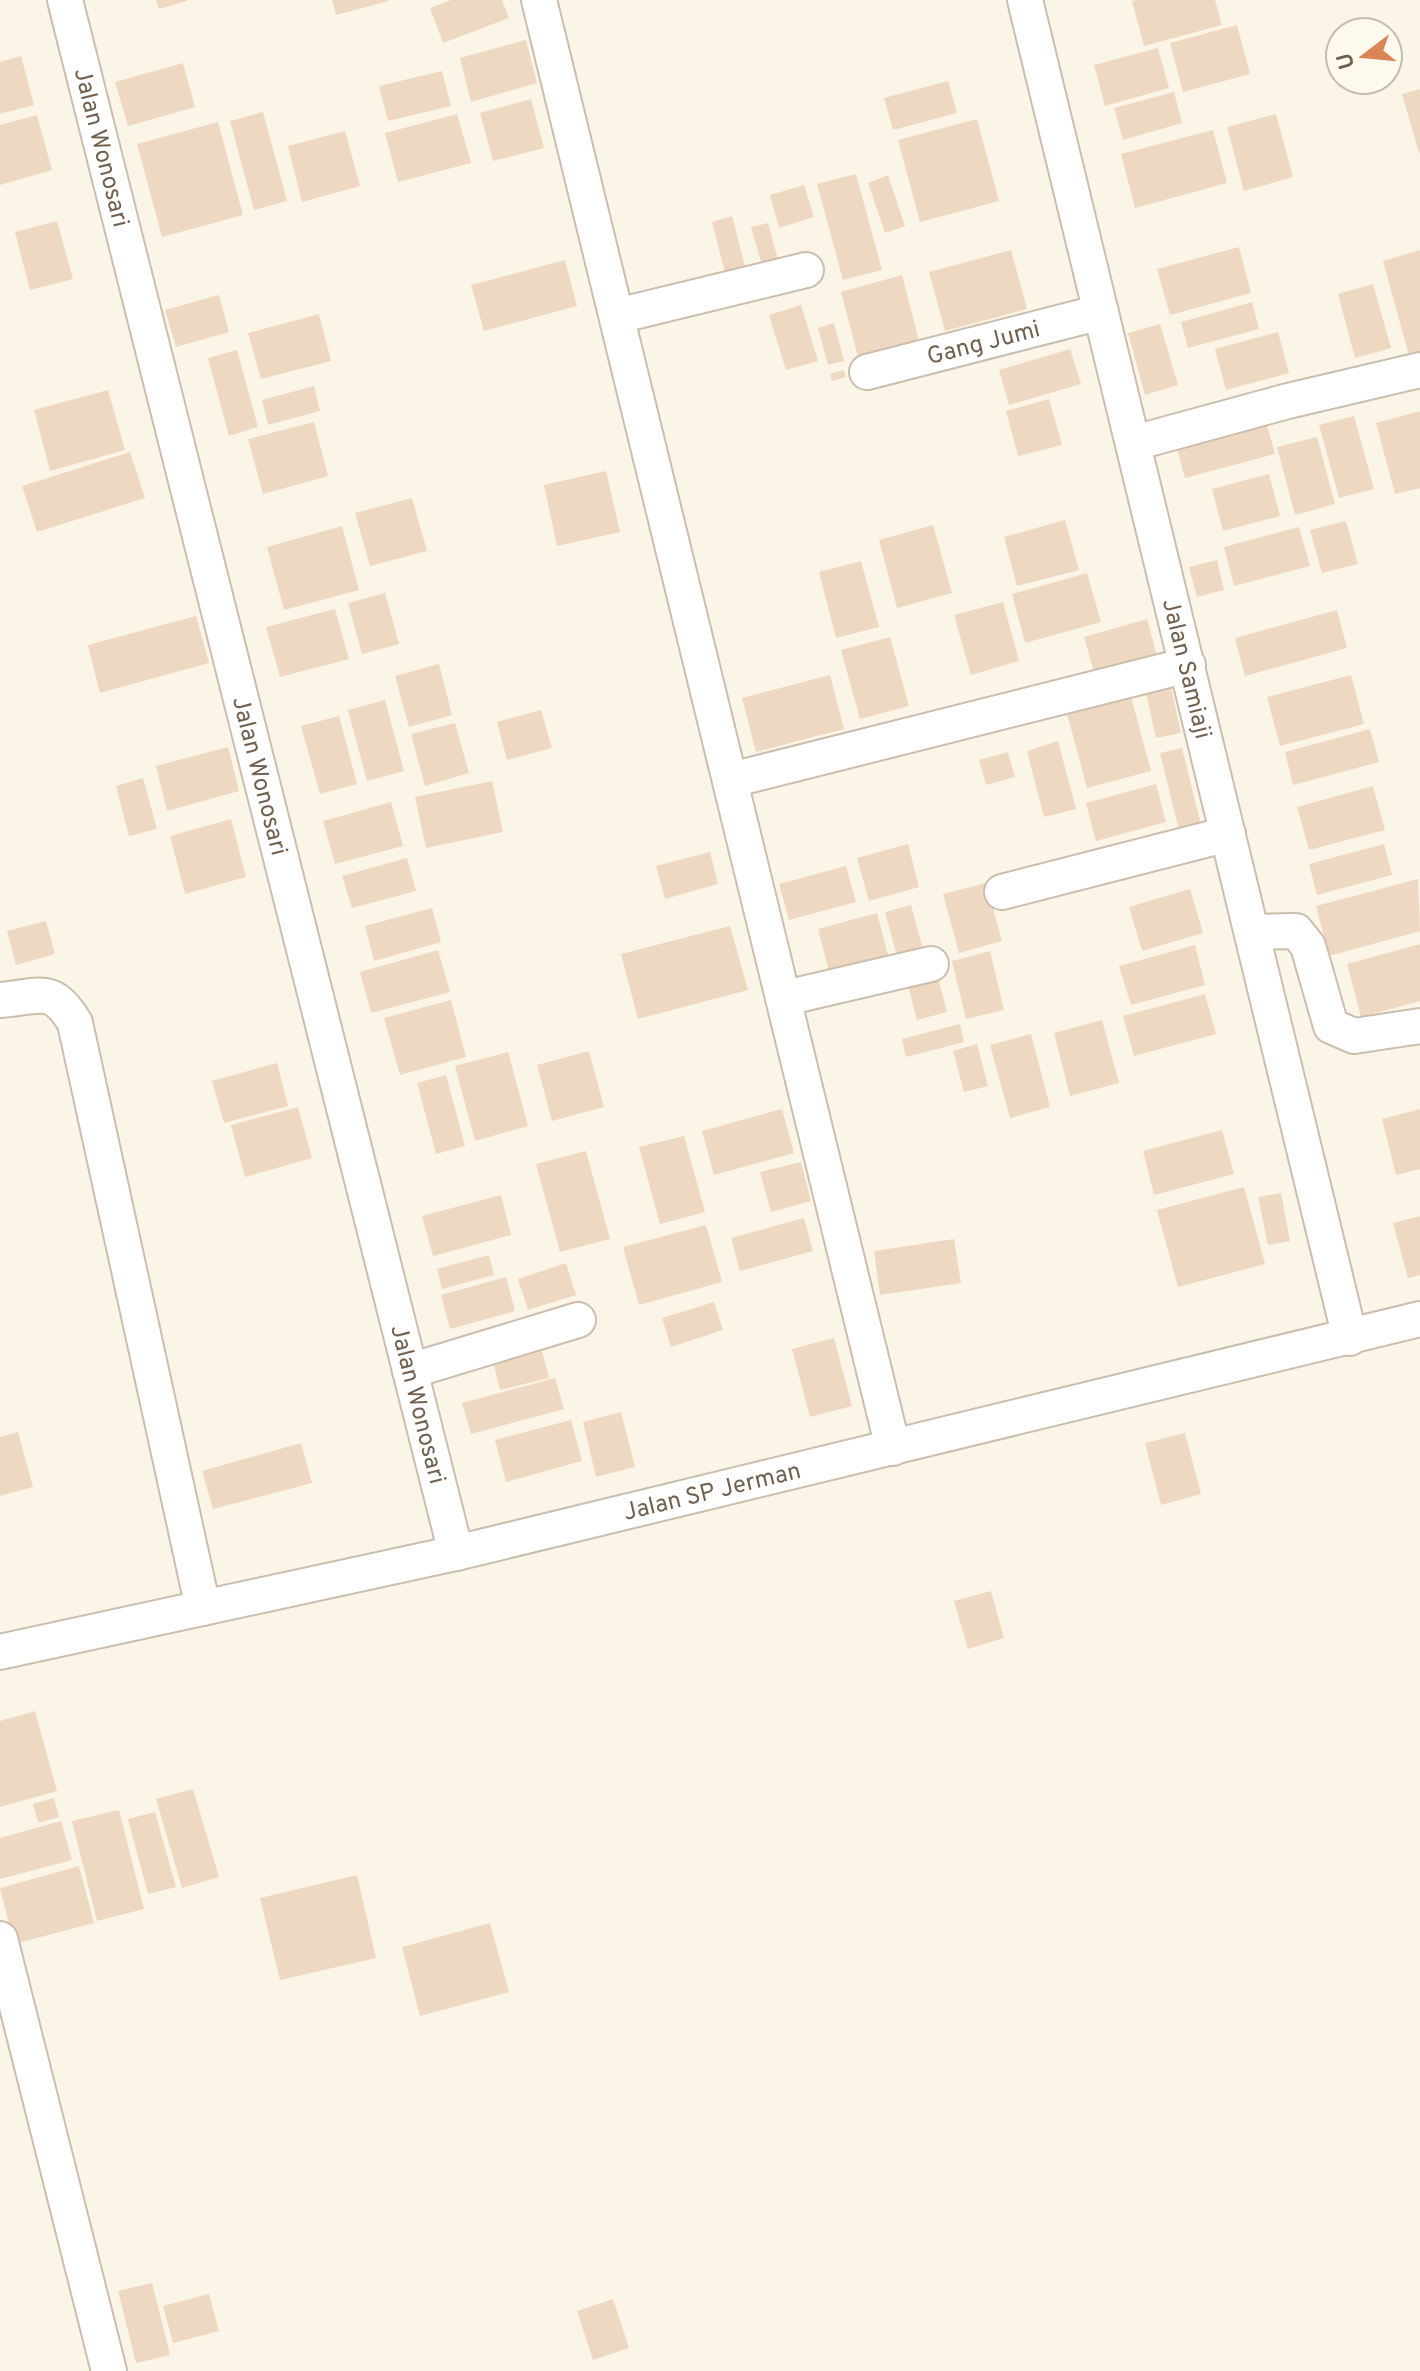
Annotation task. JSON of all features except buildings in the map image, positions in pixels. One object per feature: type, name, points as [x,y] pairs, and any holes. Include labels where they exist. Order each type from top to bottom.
[{"type":"street","name":"Jalan Wonosari","points":[[65,0],[456,1553]]},
{"type":"street","points":[[539,0],[893,1448]]},
{"type":"street","name":"Jalan Samiaji","points":[[1025,0],[1350,1338]]},
{"type":"street","points":[[617,316],[806,270]]},
{"type":"street","name":"Gang Jumi","points":[[867,372],[1101,312]]},
{"type":"street","points":[[1134,443],[1288,401],[1420,370]]},
{"type":"street","points":[[731,780],[1188,665]]},
{"type":"street","points":[[1002,892],[1228,834]]},
{"type":"street","points":[[1252,932],[1296,931],[1308,946],[1331,1026],[1354,1036],[1420,1026]]},
{"type":"street","points":[[785,998],[931,964]]},
{"type":"street","points":[[0,1000],[46,995],[56,998],[64,1004],[75,1023],[203,1608]]},
{"type":"street","name":"Jalan SP Jerman","points":[[0,1652],[456,1553],[1420,1319]]},
{"type":"street","points":[[410,1371],[578,1320]]},
{"type":"street","points":[[0,1939],[109,2371]]}]
